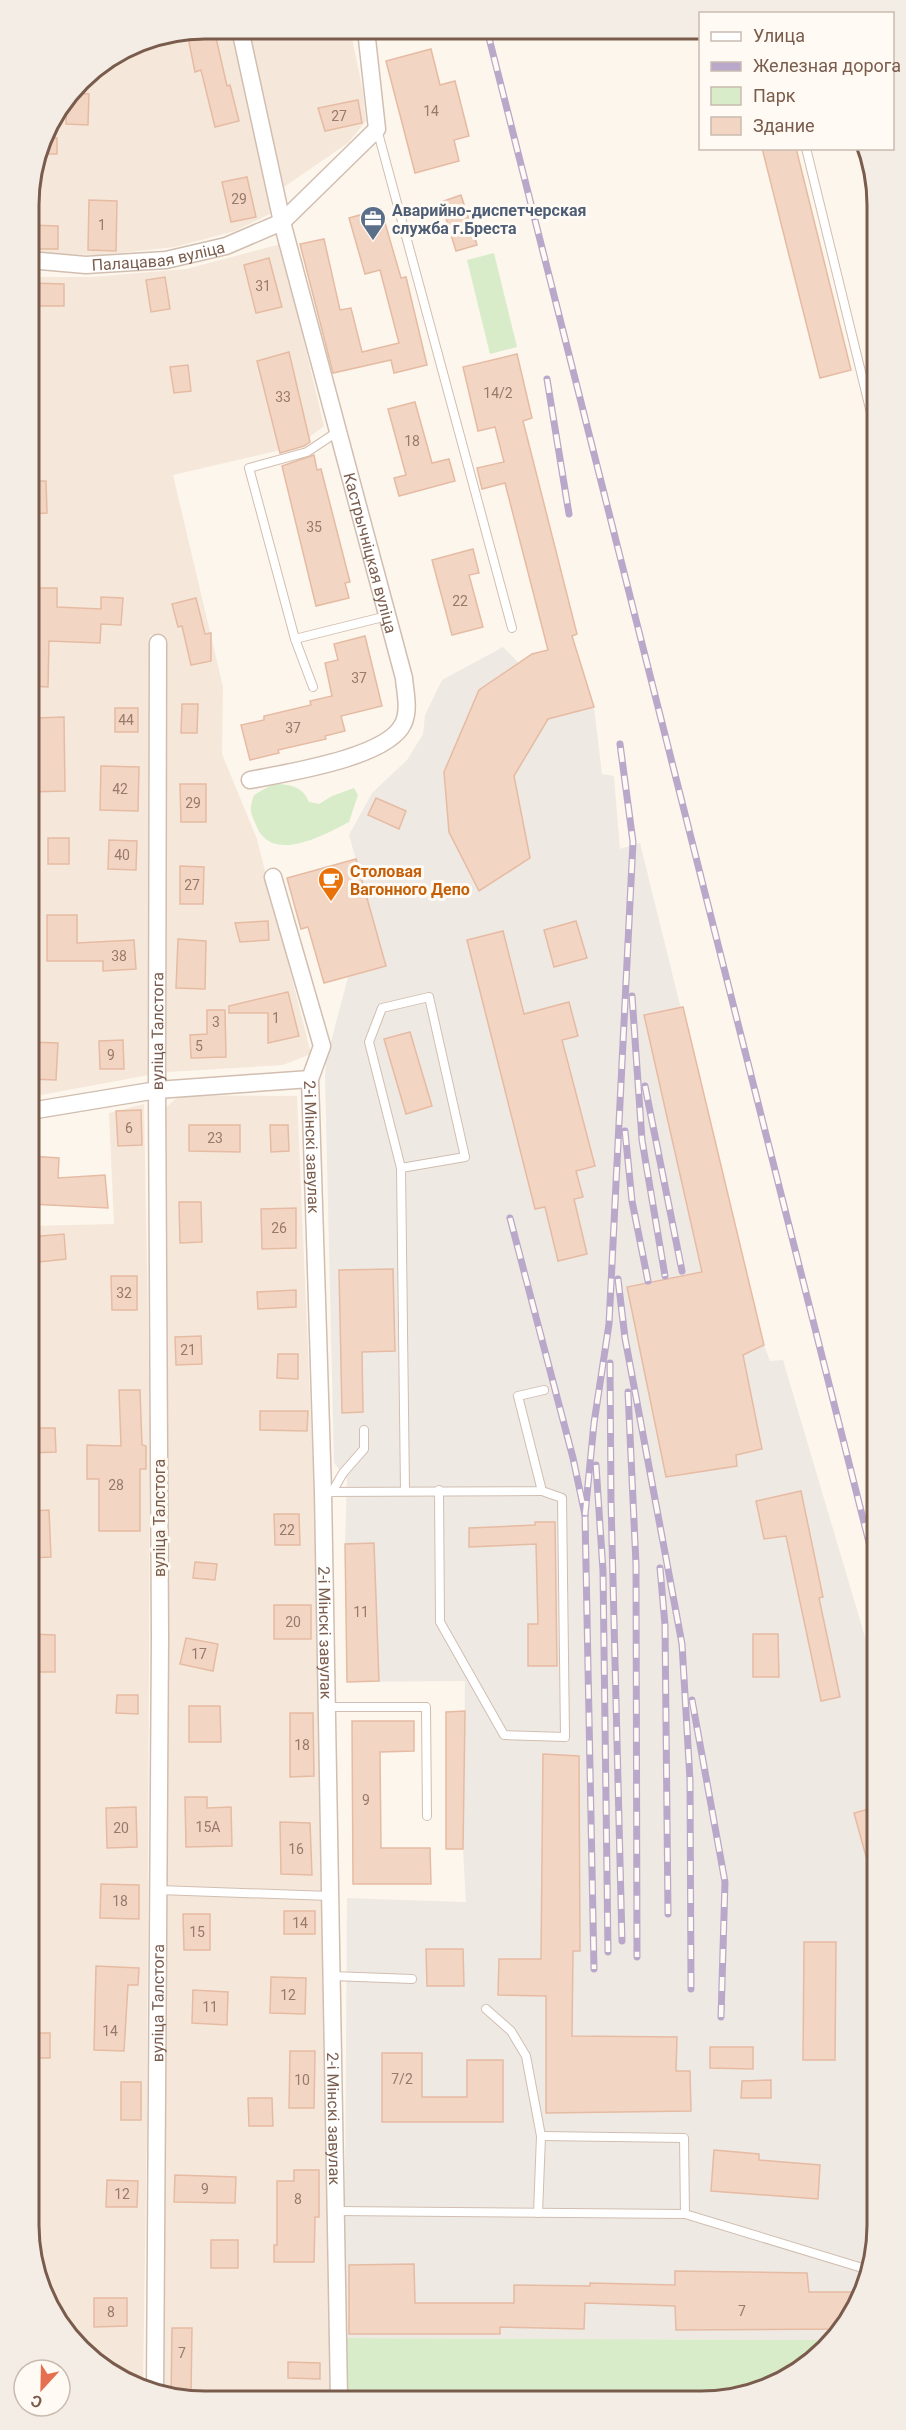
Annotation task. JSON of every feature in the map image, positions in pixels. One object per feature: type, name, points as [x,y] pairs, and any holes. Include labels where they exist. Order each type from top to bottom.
[{"type":"street","name":"Кастрычніцкая вуліца","points":[[242,39],[282,222],[404,678],[407,706],[403,724],[393,736],[355,756],[250,780]]},
{"type":"street","points":[[282,222],[377,129],[367,39]]},
{"type":"street","name":"Палацавая вуліца","points":[[39,261],[86,265],[166,260],[226,246],[282,222]]},
{"type":"street","name":"вуліца Талстога","points":[[155,2383],[160,1625],[157,1090],[158,642]]},
{"type":"street","name":"2-і Мінскі завулак","points":[[273,877],[322,1046],[309,1079],[327,1492],[327,1707],[339,2391]]},
{"type":"street","points":[[39,1110],[157,1090],[309,1079]]},
{"type":"lane","points":[[377,129],[512,628]]},
{"type":"lane","points":[[806,150],[867,396]]},
{"type":"lane","points":[[314,687],[294,639],[249,468],[307,452],[337,432]]},
{"type":"lane","points":[[294,639],[387,616]]},
{"type":"lane","points":[[402,1168],[465,1157],[429,997],[382,1008],[369,1042],[402,1168],[405,1491]]},
{"type":"lane","points":[[542,1491],[518,1396],[544,1390]]},
{"type":"lane","points":[[327,1492],[364,1449],[364,1430]]},
{"type":"lane","points":[[327,1492],[438,1490],[542,1491],[562,1498],[565,1737],[504,1735],[440,1622],[438,1490]]},
{"type":"lane","points":[[327,1707],[426,1707],[427,1816]]},
{"type":"lane","points":[[159,1890],[330,1896]]},
{"type":"lane","points":[[332,1976],[412,1979]]},
{"type":"lane","points":[[486,2009],[512,2031],[526,2056],[541,2136],[538,2213]]},
{"type":"lane","points":[[541,2136],[684,2138],[685,2214]]},
{"type":"lane","points":[[336,2211],[685,2214],[861,2268]]},
{"type":"shaded area","points":[[233,39],[274,212],[235,231],[175,247],[103,255],[39,254],[40,183],[52,141],[61,122],[73,104],[95,80],[131,56],[183,40]]},
{"type":"shaded area","points":[[250,39],[352,39],[363,91],[366,121],[348,143],[284,187]]},
{"type":"shaded area","points":[[281,244],[324,426],[298,446],[173,475],[223,687],[222,754],[257,839],[311,1054],[283,1065],[167,1072],[165,637],[150,635],[149,1075],[39,1095],[39,277],[92,277],[186,269]]},
{"type":"shaded area","points":[[575,645],[594,707],[602,774],[614,776],[620,849],[640,843],[764,1345],[770,1361],[783,1360],[867,1644],[867,2236],[864,2258],[854,2289],[845,2308],[821,2340],[344,2338],[347,1898],[466,1902],[463,1849],[465,1681],[347,1682],[345,1544],[347,1479],[334,1463],[325,1077],[326,1061],[348,977],[386,965],[349,835],[372,793],[407,760],[423,734],[425,715],[442,680],[503,647],[519,663],[532,654]]},
{"type":"shaded area","points":[[180,1095],[297,1096],[318,1579],[331,2391],[205,2391],[183,2390],[162,2385],[163,1110]]},
{"type":"shaded area","points":[[144,1104],[150,1423],[147,2126],[143,2379],[104,2357],[73,2326],[61,2308],[48,2279],[39,2236],[39,1226],[114,1224],[109,1113]]},
{"type":"green space","points":[[494,253],[517,347],[490,354],[467,260]]},
{"type":"green space","points":[[273,784],[295,787],[303,792],[309,802],[319,804],[332,796],[354,788],[358,795],[349,822],[313,839],[285,845],[273,843],[263,837],[251,813],[254,795]]},
{"type":"green space","points":[[344,2338],[821,2340],[802,2357],[775,2374],[723,2390],[345,2391]]},
{"type":"building","points":[[216,39],[227,86],[230,85],[239,121],[215,127],[201,70],[195,72],[189,40]]},
{"type":"building","points":[[431,49],[440,85],[455,81],[469,136],[454,140],[459,161],[415,173],[386,61]]},
{"type":"building","points":[[83,94],[89,94],[88,125],[66,124],[66,114],[73,104]]},
{"type":"building","points":[[358,100],[362,123],[325,131],[318,108]]},
{"type":"building","points":[[53,138],[57,138],[57,154],[48,154]]},
{"type":"building","points":[[763,150],[796,150],[851,370],[820,378]]},
{"type":"building","points":[[247,177],[256,217],[231,222],[222,182]]},
{"type":"building","points":[[461,195],[477,245],[456,251],[441,202]]},
{"type":"building","points":[[89,200],[117,201],[116,251],[88,250]]},
{"type":"building","points":[[381,209],[401,278],[406,277],[427,365],[394,373],[391,360],[333,373],[300,244],[324,239],[340,310],[351,308],[362,352],[399,343],[380,270],[365,274],[349,218]]},
{"type":"building","points":[[39,225],[58,226],[58,249],[39,249]]},
{"type":"building","points":[[269,258],[282,307],[256,313],[244,265]]},
{"type":"building","points":[[165,277],[170,309],[151,312],[146,280]]},
{"type":"building","points":[[39,283],[64,284],[64,306],[39,306]]},
{"type":"building","points":[[289,352],[310,442],[280,453],[257,361]]},
{"type":"building","points":[[517,354],[532,418],[523,421],[577,634],[572,636],[594,707],[548,719],[514,776],[530,858],[479,891],[449,832],[444,772],[479,690],[532,654],[548,650],[505,483],[482,489],[477,468],[504,462],[495,427],[478,431],[463,367]]},
{"type":"building","points":[[188,365],[191,391],[174,393],[170,367]]},
{"type":"building","points":[[415,402],[432,463],[449,459],[455,481],[399,496],[394,478],[406,475],[388,409]]},
{"type":"building","points":[[314,455],[317,470],[321,469],[350,582],[345,583],[349,598],[316,606],[282,466]]},
{"type":"building","points":[[39,481],[46,481],[47,513],[39,513]]},
{"type":"building","points":[[473,549],[479,573],[469,575],[483,627],[452,635],[432,560]]},
{"type":"building","points":[[39,588],[57,588],[57,607],[101,609],[101,597],[123,598],[121,625],[101,624],[100,643],[49,641],[48,687],[39,686]]},
{"type":"building","points":[[196,598],[205,634],[211,633],[211,661],[191,665],[182,626],[178,627],[172,604]]},
{"type":"building","points":[[365,636],[382,706],[341,716],[345,731],[325,736],[326,739],[278,750],[279,753],[250,760],[241,725],[264,720],[264,716],[311,705],[310,701],[332,696],[325,663],[338,660],[334,644]]},
{"type":"building","points":[[182,704],[198,704],[197,733],[181,733]]},
{"type":"building","points":[[115,708],[138,708],[138,732],[115,732]]},
{"type":"building","points":[[64,717],[65,791],[39,792],[39,718]]},
{"type":"building","points":[[101,766],[139,767],[138,811],[100,810]]},
{"type":"building","points":[[180,784],[206,784],[206,822],[181,822]]},
{"type":"building","points":[[376,798],[406,811],[399,829],[368,815]]},
{"type":"building","points":[[48,838],[69,838],[69,864],[48,864]]},
{"type":"building","points":[[109,840],[137,841],[136,870],[108,869]]},
{"type":"building","name":"Столовая Вагонного Депо","points":[[356,859],[386,966],[324,983],[308,927],[301,929],[287,878]]},
{"type":"building","points":[[180,866],[204,867],[203,904],[180,904]]},
{"type":"building","points":[[47,915],[77,915],[77,943],[134,940],[136,969],[103,971],[103,961],[47,961]]},
{"type":"building","points":[[268,921],[269,940],[240,942],[235,923]]},
{"type":"building","points":[[576,921],[587,958],[554,967],[544,930]]},
{"type":"building","points":[[503,931],[524,1014],[569,1002],[578,1036],[562,1040],[595,1166],[576,1171],[583,1197],[574,1199],[587,1254],[558,1261],[545,1207],[535,1209],[467,940]]},
{"type":"building","points":[[178,939],[206,941],[205,989],[176,988]]},
{"type":"building","points":[[288,992],[299,1036],[268,1043],[268,1013],[229,1013],[229,1006]]},
{"type":"building","points":[[683,1007],[764,1345],[743,1355],[762,1449],[736,1455],[737,1466],[666,1477],[627,1287],[702,1272],[644,1015]]},
{"type":"building","points":[[207,1010],[225,1010],[226,1057],[191,1058],[190,1035],[207,1034]]},
{"type":"building","points":[[410,1032],[432,1106],[406,1114],[384,1039]]},
{"type":"building","points":[[123,1040],[124,1069],[100,1069],[99,1041]]},
{"type":"building","points":[[39,1042],[58,1043],[56,1080],[39,1079]]},
{"type":"building","points":[[141,1110],[142,1145],[118,1146],[116,1111]]},
{"type":"building","points":[[189,1125],[240,1125],[240,1152],[189,1151]]},
{"type":"building","points":[[270,1125],[288,1125],[289,1151],[271,1152]]},
{"type":"building","points":[[39,1157],[59,1158],[58,1178],[105,1175],[108,1208],[39,1204]]},
{"type":"building","points":[[179,1202],[201,1202],[202,1242],[180,1243]]},
{"type":"building","points":[[296,1208],[296,1248],[262,1249],[261,1209]]},
{"type":"building","points":[[64,1234],[66,1259],[39,1262],[39,1236]]},
{"type":"building","points":[[393,1269],[395,1351],[362,1352],[363,1412],[342,1413],[339,1270]]},
{"type":"building","points":[[111,1276],[137,1276],[137,1310],[112,1310]]},
{"type":"building","points":[[296,1290],[296,1307],[258,1309],[257,1292]]},
{"type":"building","points":[[201,1336],[202,1364],[176,1365],[175,1337]]},
{"type":"building","points":[[278,1354],[298,1354],[298,1379],[277,1378]]},
{"type":"building","points":[[119,1390],[140,1390],[142,1445],[146,1446],[146,1469],[140,1469],[140,1531],[99,1531],[99,1479],[87,1479],[87,1445],[121,1446]]},
{"type":"building","points":[[260,1411],[308,1411],[307,1431],[260,1430]]},
{"type":"building","points":[[39,1428],[55,1428],[56,1452],[39,1453]]},
{"type":"building","points":[[801,1491],[823,1597],[819,1598],[840,1697],[821,1701],[786,1536],[764,1539],[756,1501]]},
{"type":"building","points":[[49,1510],[51,1557],[39,1558],[39,1511]]},
{"type":"building","points":[[274,1514],[299,1514],[300,1545],[275,1545]]},
{"type":"building","points":[[535,1522],[555,1522],[557,1666],[528,1666],[528,1624],[538,1624],[536,1544],[469,1547],[469,1528],[535,1525]]},
{"type":"building","points":[[374,1543],[379,1681],[347,1682],[345,1544]]},
{"type":"building","points":[[195,1562],[217,1564],[215,1580],[193,1578]]},
{"type":"building","points":[[274,1605],[311,1605],[311,1639],[274,1639]]},
{"type":"building","points":[[39,1634],[55,1635],[55,1672],[39,1672]]},
{"type":"building","points":[[753,1634],[778,1634],[779,1677],[753,1677]]},
{"type":"building","points":[[186,1638],[218,1644],[213,1671],[180,1664]]},
{"type":"building","points":[[117,1695],[138,1695],[138,1714],[116,1713]]},
{"type":"building","points":[[189,1706],[220,1706],[221,1742],[189,1742]]},
{"type":"building","points":[[465,1711],[463,1849],[446,1849],[446,1712]]},
{"type":"building","points":[[290,1713],[313,1713],[314,1776],[290,1777]]},
{"type":"building","points":[[352,1721],[414,1721],[414,1751],[380,1752],[381,1848],[430,1848],[431,1884],[353,1884]]},
{"type":"building","points":[[543,1754],[579,1756],[580,1951],[573,1951],[572,2036],[677,2037],[676,2071],[690,2071],[691,2111],[546,2113],[546,1996],[498,1995],[499,1959],[541,1959]]},
{"type":"building","points":[[185,1797],[207,1797],[207,1808],[231,1807],[232,1846],[186,1847]]},
{"type":"building","points":[[136,1807],[137,1847],[107,1848],[106,1808]]},
{"type":"building","points":[[867,1809],[867,1860],[854,1813]]},
{"type":"building","points":[[280,1822],[310,1823],[312,1875],[281,1874]]},
{"type":"building","points":[[101,1884],[139,1885],[139,1919],[100,1918]]},
{"type":"building","points":[[284,1911],[315,1911],[315,1934],[284,1934]]},
{"type":"building","points":[[183,1914],[210,1914],[210,1950],[184,1950]]},
{"type":"building","points":[[804,1942],[836,1942],[835,2060],[803,2060]]},
{"type":"building","points":[[426,1949],[463,1949],[464,1986],[427,1986]]},
{"type":"building","points":[[96,1966],[139,1968],[138,1985],[128,1985],[124,2051],[94,2050]]},
{"type":"building","points":[[271,1977],[306,1978],[305,2014],[270,2013]]},
{"type":"building","points":[[193,1990],[228,1992],[227,2025],[192,2023]]},
{"type":"building","points":[[39,2033],[50,2033],[50,2058],[39,2058]]},
{"type":"building","points":[[710,2047],[753,2047],[753,2069],[710,2068]]},
{"type":"building","points":[[290,2051],[315,2051],[314,2108],[289,2108]]},
{"type":"building","points":[[382,2053],[422,2053],[422,2097],[467,2097],[467,2060],[503,2060],[503,2122],[382,2122]]},
{"type":"building","points":[[771,2080],[771,2098],[741,2098],[742,2081]]},
{"type":"building","points":[[121,2082],[141,2082],[141,2120],[121,2120]]},
{"type":"building","points":[[248,2098],[272,2098],[273,2126],[249,2126]]},
{"type":"building","points":[[714,2150],[759,2154],[759,2160],[820,2165],[818,2199],[711,2191]]},
{"type":"building","points":[[294,2170],[319,2170],[319,2217],[315,2217],[314,2262],[274,2262],[274,2245],[277,2245],[277,2181],[294,2181]]},
{"type":"building","points":[[175,2175],[236,2177],[235,2203],[174,2202]]},
{"type":"building","points":[[107,2180],[138,2181],[137,2207],[106,2207]]},
{"type":"building","points":[[211,2240],[238,2240],[238,2268],[211,2268]]},
{"type":"building","points":[[414,2264],[415,2303],[514,2303],[514,2285],[590,2286],[590,2283],[675,2285],[675,2271],[807,2273],[809,2292],[853,2292],[830,2329],[676,2330],[675,2306],[585,2303],[584,2329],[500,2327],[500,2334],[349,2334],[349,2265]]},
{"type":"building","points":[[94,2298],[127,2298],[127,2326],[94,2327]]},
{"type":"building","points":[[172,2328],[192,2328],[191,2390],[171,2388]]},
{"type":"building","points":[[288,2362],[320,2363],[320,2379],[288,2378]]},
{"type":"railway","points":[[489,39],[867,1534]]},
{"type":"railway","points":[[547,379],[569,514]]},
{"type":"railway","points":[[585,1515],[594,1423],[609,1324],[633,842],[620,744]]},
{"type":"railway","points":[[632,996],[642,1140],[665,1276]]},
{"type":"railway","points":[[645,1086],[682,1271]]},
{"type":"railway","points":[[625,1131],[632,1201],[648,1281]]},
{"type":"railway","points":[[510,1218],[573,1458],[585,1515],[594,1969]]},
{"type":"railway","points":[[618,1279],[625,1338],[682,1644],[690,1780],[691,1989]]},
{"type":"railway","points":[[610,1363],[611,1501],[622,1941]]},
{"type":"railway","points":[[628,1392],[636,1564],[637,1957]]},
{"type":"railway","points":[[596,1465],[603,1571],[608,1952]]},
{"type":"railway","points":[[660,1568],[665,1625],[668,1914]]},
{"type":"railway","points":[[692,1700],[725,1882],[721,2017]]},
{"type":"place","name":"Аварийно-диспетчерская служба г.Бреста","points":[[373,242]]},
{"type":"place","name":"Столовая Вагонного Депо","points":[[331,903]]}]
